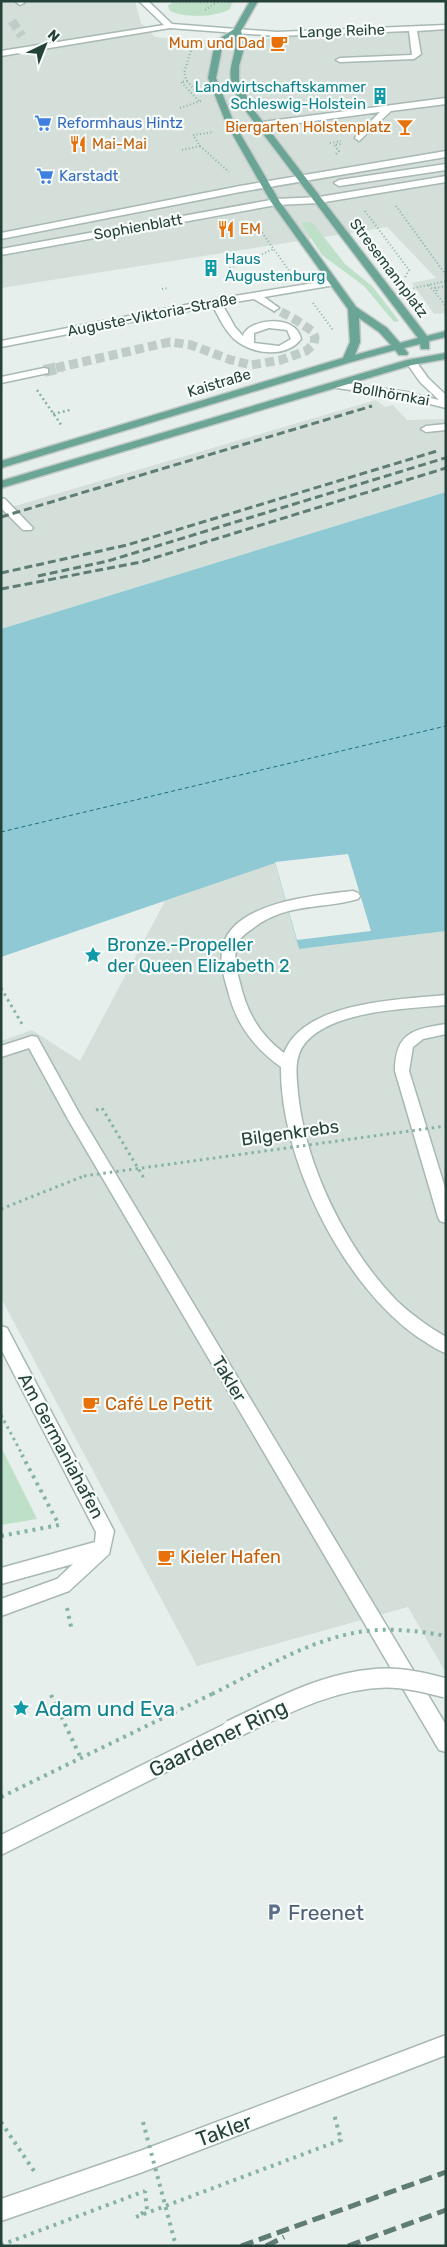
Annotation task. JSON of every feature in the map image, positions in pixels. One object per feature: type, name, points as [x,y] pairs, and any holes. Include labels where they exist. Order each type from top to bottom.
[{"type":"main road","points":[[254,2],[238,32],[219,42],[214,60],[212,78],[230,123],[276,202],[332,283],[352,309],[376,324],[411,362]]},
{"type":"main road","name":"Stresemannplatz","points":[[238,32],[240,45],[235,66],[235,81],[249,110],[303,179],[317,187],[319,200],[424,339],[424,351],[411,362]]},
{"type":"main road","points":[[347,360],[354,350],[356,341],[352,309]]},
{"type":"main road","name":"Kaistraße","points":[[1,465],[347,360],[446,334]]},
{"type":"main road","name":"Kaistraße","points":[[1,485],[411,362],[446,356]]},
{"type":"street","points":[[143,2],[170,26]]},
{"type":"street","name":"Lange Reihe","points":[[1,54],[29,46],[170,26],[277,34],[446,27]]},
{"type":"street","points":[[340,60],[414,57],[417,54],[412,28]]},
{"type":"street","points":[[29,46],[38,58]]},
{"type":"street","points":[[262,125],[446,101]]},
{"type":"street","points":[[359,138],[389,108]]},
{"type":"street","points":[[352,130],[370,127]]},
{"type":"street","name":"Sophienblatt","points":[[1,236],[240,189],[446,154]]},
{"type":"street","points":[[276,202],[317,187],[446,167]]},
{"type":"street","points":[[276,202],[319,200],[446,179]]},
{"type":"street","name":"Sophienblatt","points":[[1,252],[276,202]]},
{"type":"street","name":"Auguste-Viktoria-Straße","points":[[1,344],[216,302],[332,283]]},
{"type":"street","points":[[254,295],[274,308]]},
{"type":"street","points":[[216,302],[232,331],[242,341],[252,346],[268,349],[286,347],[296,340],[296,335],[287,326],[261,325],[249,332],[250,342]]},
{"type":"street","name":"Bollhörnkai","points":[[411,362],[424,380],[446,401]]},
{"type":"street","points":[[1,389],[6,379],[44,371]]},
{"type":"street","name":"Bollhörnkai","points":[[337,385],[383,391],[446,405]]},
{"type":"street","points":[[426,429],[446,427]]},
{"type":"street","points":[[1,501],[27,528]]},
{"type":"street","points":[[288,1064],[262,1044],[244,1020],[232,981],[229,955],[230,943],[236,934],[250,922],[268,911],[287,905],[354,896]]},
{"type":"street","points":[[446,1000],[387,1007],[345,1015],[322,1022],[305,1034],[294,1046],[288,1064],[292,1109],[306,1165],[332,1224],[385,1300],[423,1332],[446,1346]]},
{"type":"street","points":[[446,1029],[416,1035],[408,1041],[401,1056],[402,1071],[446,1217]]},
{"type":"street","name":"Takler","points":[[1,1052],[32,1041],[112,1182],[446,1743]]},
{"type":"street","points":[[423,1332],[446,1331]]},
{"type":"street","name":"Am Germaniahafen","points":[[1,1332],[105,1531],[103,1548]]},
{"type":"street","points":[[1,1576],[103,1548]]},
{"type":"street","points":[[1,1608],[63,1585],[103,1548]]},
{"type":"street","name":"Gaardener Ring","points":[[1,1845],[231,1730],[331,1686],[364,1679],[391,1677],[431,1683],[446,1688]]},
{"type":"street","name":"Takler","points":[[1,2210],[140,2162],[446,2046]]},
{"type":"path","points":[[143,2],[254,2]]},
{"type":"path","points":[[197,99],[181,82],[187,81],[184,73],[198,28]]},
{"type":"path","points":[[180,108],[202,100],[184,81]]},
{"type":"path","points":[[210,131],[192,135],[200,146],[234,176],[240,189]]},
{"type":"path","points":[[182,150],[200,146]]},
{"type":"path","points":[[396,206],[446,274]]},
{"type":"path","points":[[246,208],[334,332]]},
{"type":"path","points":[[365,211],[408,270],[407,275],[401,282]]},
{"type":"path","points":[[226,272],[233,272],[230,268],[274,249]]},
{"type":"path","points":[[409,289],[446,281]]},
{"type":"path","points":[[429,284],[444,302]]},
{"type":"path","points":[[446,286],[435,288],[446,306]]},
{"type":"path","points":[[162,289],[169,288]]},
{"type":"path","points":[[53,414],[70,410]]},
{"type":"path","points":[[1,988],[20,1022]]},
{"type":"path","points":[[102,1108],[145,1180]]},
{"type":"path","name":"Bilgenkrebs","points":[[1,1209],[84,1176],[138,1167],[446,1126]]},
{"type":"path","points":[[1,1415],[59,1525],[1,1536]]},
{"type":"path","points":[[1,1797],[212,1694],[333,1638],[365,1631],[384,1630],[404,1630],[446,1636]]},
{"type":"path","points":[[51,1695],[81,1758]]},
{"type":"path","points":[[143,2122],[176,2246]]},
{"type":"path","points":[[140,2162],[147,2210],[136,2217],[341,2140]]},
{"type":"path","points":[[1,2246],[145,2191]]},
{"type":"shaded area","points":[[1,1],[135,1],[141,23],[155,37],[189,40],[266,39],[446,24],[446,313],[434,314],[412,283],[436,278],[387,227],[1,288]]},
{"type":"shaded area","points":[[376,400],[385,407],[393,405],[407,420],[446,419],[446,492],[1,629],[1,510]]},
{"type":"shaded area","points":[[275,862],[299,949],[446,931],[446,1673],[408,1607],[197,1666],[1,1298],[1,1041],[32,1030],[80,1061],[165,901]]},
{"type":"green space","points":[[173,3],[232,3],[230,9],[224,12],[191,16],[169,10],[168,5]]},
{"type":"green space","points":[[312,222],[345,264],[373,287],[399,321],[394,322],[364,286],[322,255],[301,223]]},
{"type":"green space","points":[[1,1447],[37,1519],[1,1525]]},
{"type":"water","points":[[446,492],[446,931],[299,949],[275,863],[1,957],[1,629]]},
{"type":"pier","points":[[348,854],[371,931],[297,940],[275,862]]},
{"type":"ferry route","points":[[1,832],[446,726]]},
{"type":"tunnel","points":[[12,21],[22,36]]},
{"type":"tunnel","points":[[56,368],[170,342],[191,345],[231,360],[251,365],[281,360],[306,351],[314,344],[315,337],[312,331],[274,308]]},
{"type":"tunnel","points":[[44,371],[62,367]]},
{"type":"railway","points":[[1,517],[372,406]]},
{"type":"railway","points":[[1,573],[127,545],[437,451]]},
{"type":"railway","points":[[38,576],[108,561],[445,458]]},
{"type":"railway","points":[[1,589],[141,562],[446,468]]},
{"type":"railway","points":[[241,2246],[446,2172]]},
{"type":"railway","points":[[348,2246],[446,2210]]},
{"type":"railway","points":[[266,2246],[284,2237]]},
{"type":"place","name":"Mum und Dad","points":[[279,43]]},
{"type":"place","name":"Landwirtschaftskammer Schleswig-Holstein","points":[[380,96]]},
{"type":"place","name":"Reformhaus Hintz","points":[[43,123]]},
{"type":"place","name":"Biergarten Holstenplatz","points":[[405,127]]},
{"type":"place","name":"Mai-Mai","points":[[78,144]]},
{"type":"place","name":"Karstadt","points":[[45,176]]},
{"type":"place","name":"EM","points":[[226,229]]},
{"type":"place","name":"Haus Augustenburg","points":[[211,268]]},
{"type":"place","name":"Bronze.-Propeller der Queen Elizabeth 2","points":[[93,955]]},
{"type":"place","name":"Café Le Petit","points":[[91,1404]]},
{"type":"place","name":"Kieler Hafen","points":[[166,1557]]},
{"type":"place","name":"Adam und Eva","points":[[21,1708]]},
{"type":"place","name":"Freenet","points":[[274,1912]]}]
